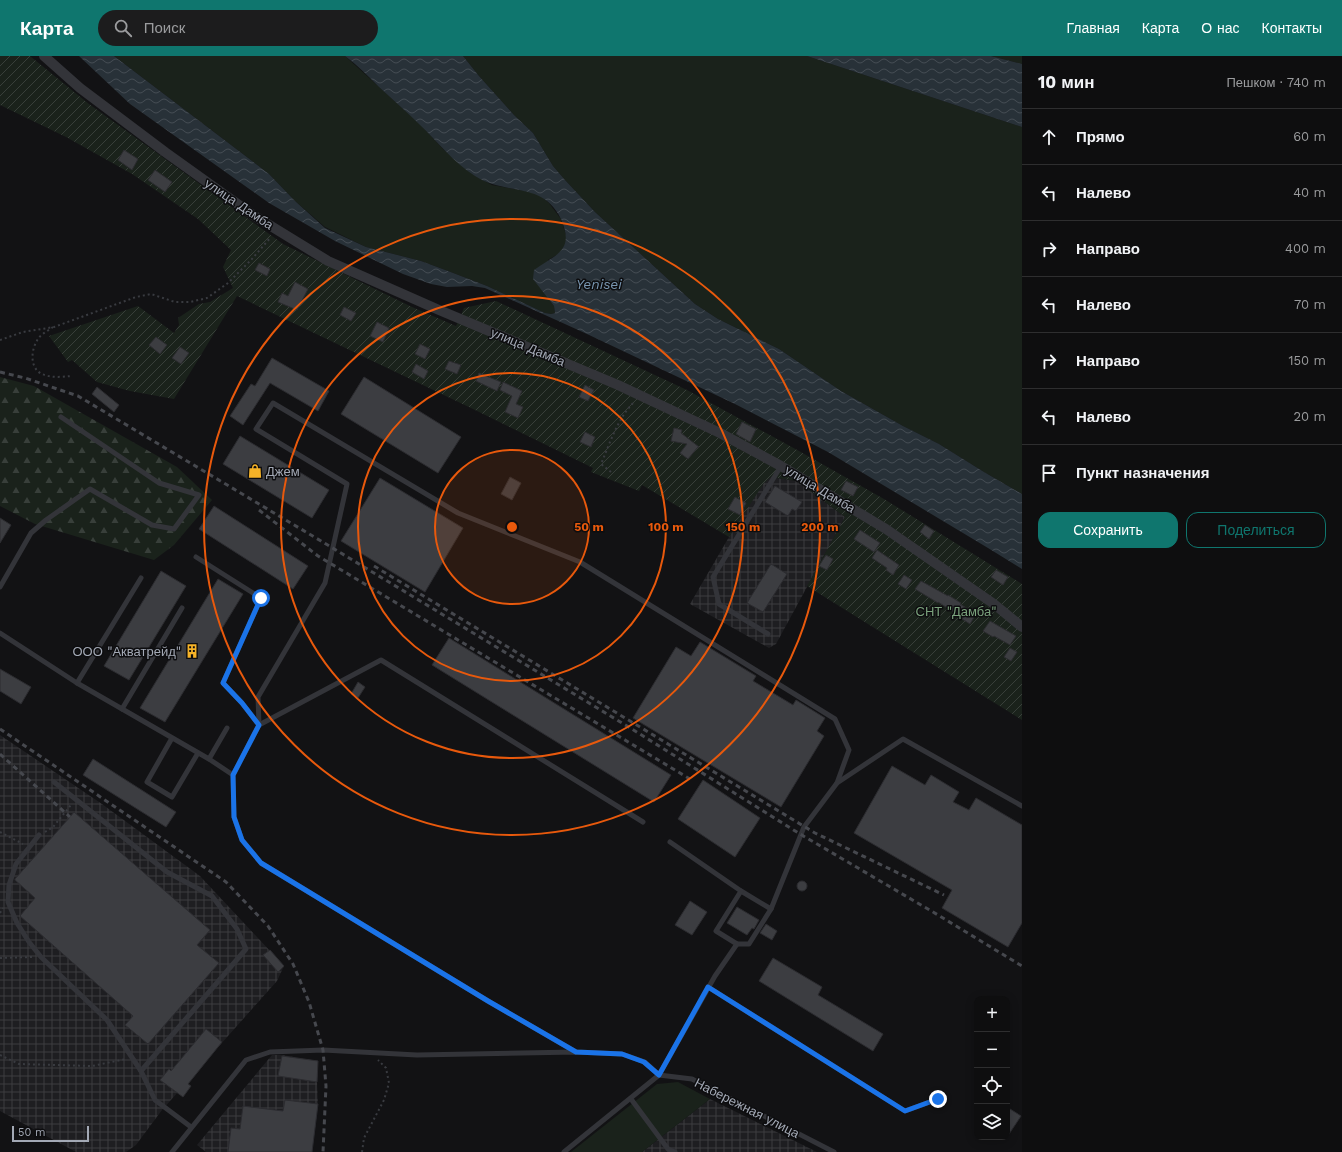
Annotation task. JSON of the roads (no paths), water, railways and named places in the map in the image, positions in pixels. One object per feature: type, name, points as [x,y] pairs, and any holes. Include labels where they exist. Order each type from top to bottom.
[{"type":"street","name":"улица Дамба","points":[[44,56],[80,88],[165,152],[253,215],[328,261],[640,395],[720,433],[782,466],[886,528],[994,604],[1022,627]]},
{"type":"lane","points":[[576,1052],[488,1001],[261,863],[242,840],[234,817],[233,775],[259,725],[258,697],[325,583],[348,484],[256,429],[272,403],[458,513],[580,562],[835,719],[849,750],[837,783],[804,827],[771,909],[749,944],[737,944],[716,931],[741,891]]},
{"type":"lane","points":[[0,587],[31,533],[46,520],[90,489],[152,525],[174,529],[199,495],[159,483],[61,417]]},
{"type":"lane","points":[[768,634],[718,604],[713,577],[782,466]]},
{"type":"lane","points":[[196,557],[261,598],[223,683],[242,703],[259,725]]},
{"type":"lane","points":[[78,683],[140,578]]},
{"type":"lane","points":[[122,709],[182,608]]},
{"type":"lane","points":[[0,633],[78,683],[209,759],[233,775]]},
{"type":"lane","points":[[259,725],[381,660],[643,822]]},
{"type":"lane","points":[[209,759],[228,728]]},
{"type":"lane","points":[[172,738],[147,782],[172,797],[198,753]]},
{"type":"lane","points":[[837,783],[903,739],[1022,806]]},
{"type":"lane","points":[[54,782],[167,872],[212,896],[237,929],[246,949],[141,1071]]},
{"type":"lane","points":[[39,835],[16,864],[10,884],[8,902],[17,923],[41,957],[107,1020],[141,1071],[156,1100],[191,1127]]},
{"type":"lane","points":[[670,842],[741,891],[771,909]]},
{"type":"lane","points":[[564,1152],[659,1075],[708,987],[737,944]]},
{"type":"lane","points":[[708,987],[905,1111],[938,1099]]},
{"type":"lane","points":[[172,1152],[246,1060],[270,1052],[323,1050],[417,1055],[576,1052],[622,1054],[644,1062],[659,1075]]},
{"type":"lane","name":"Набережная улица","points":[[659,1075],[692,1079],[834,1152]]},
{"type":"lane","points":[[631,1099],[668,1149],[675,1152]]},
{"type":"water","name":"Yenisei","points":[[79,56],[114,56],[269,174],[295,201],[325,228],[366,247],[421,261],[487,286],[545,313],[555,313],[554,306],[533,279],[534,270],[561,250],[566,238],[561,219],[553,207],[544,199],[534,194],[499,186],[475,176],[453,158],[409,114],[345,56],[463,56],[514,115],[533,133],[553,166],[565,180],[595,212],[695,304],[718,319],[779,349],[841,391],[903,426],[939,444],[1022,494],[1022,569],[828,452],[735,404],[587,334],[485,288],[472,286],[447,287],[431,284],[403,274],[335,241],[269,203],[130,104]]},
{"type":"water","points":[[807,56],[991,56],[1022,64],[1022,127]]},
{"type":"railway","points":[[0,372],[25,378],[78,396],[627,726],[800,834],[1022,966]]},
{"type":"railway","points":[[259,510],[318,556],[690,779]]},
{"type":"railway","points":[[374,566],[815,833],[944,895]]},
{"type":"railway","points":[[0,729],[226,882],[268,926],[293,964],[309,1002],[323,1050],[326,1086],[323,1152]]},
{"type":"railway","points":[[0,754],[70,817]]},
{"type":"place","name":"Джем","points":[[255,471]]},
{"type":"place","name":"ООО \"Акватрейд\"","points":[[192,651]]},
{"type":"park label","name":"СНТ \"Дамба\"","points":[[956,611]]}]
